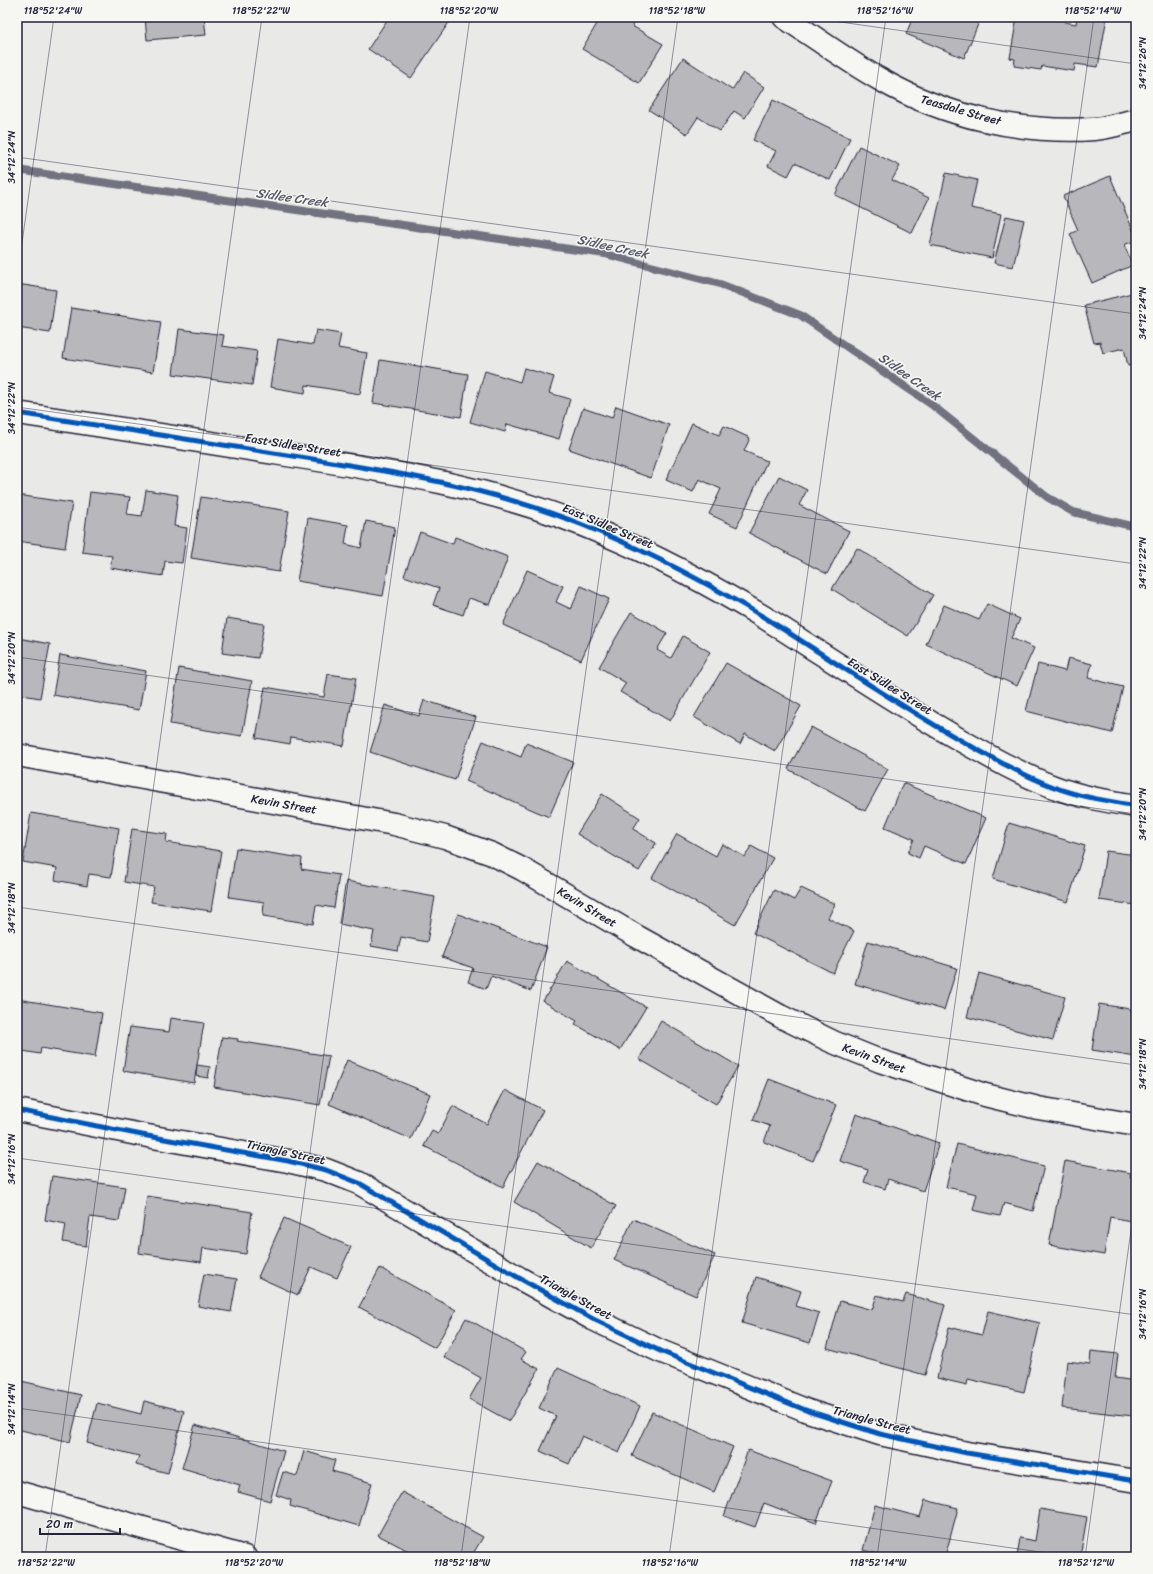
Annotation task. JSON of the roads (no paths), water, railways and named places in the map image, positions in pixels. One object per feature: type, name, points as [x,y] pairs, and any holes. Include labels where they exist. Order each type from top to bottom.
[{"type":"street","name":"Teasdale Street","points":[[784,17],[881,80],[929,104],[989,121],[1038,129],[1096,129],[1136,120]]},
{"type":"street","name":"East Sidlee Street","points":[[17,413],[367,467],[498,496],[547,511],[600,532],[674,566],[766,618],[925,720],[1024,774],[1055,788],[1088,798],[1136,806]]},
{"type":"street","name":"Kevin Street","points":[[17,755],[394,824],[446,837],[492,854],[522,868],[636,936],[780,1016],[833,1042],[880,1061],[985,1095],[1038,1108],[1136,1125]]},
{"type":"street","name":"Triangle Street","points":[[17,1110],[142,1135],[288,1161],[326,1170],[359,1183],[519,1278],[593,1319],[660,1352],[808,1412],[880,1434],[968,1453],[1136,1481]]},
{"type":"street","points":[[17,1492],[245,1557]]},
{"type":"waterway","name":"Sidlee Creek","points":[[17,170],[605,254],[720,284],[800,315],[932,405],[1047,497],[1073,512],[1136,527]]}]
